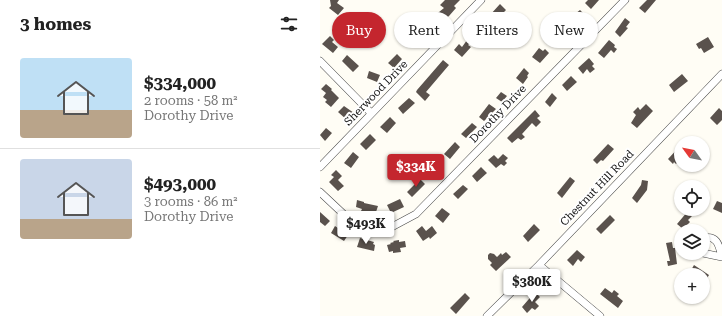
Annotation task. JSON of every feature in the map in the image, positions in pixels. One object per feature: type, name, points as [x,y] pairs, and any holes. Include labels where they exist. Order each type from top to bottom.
[{"type":"street","name":"Sherwood Drive","points":[[320,167],[481,0]]},
{"type":"street","name":"Dorothy Drive","points":[[320,192],[353,223],[368,229],[388,229],[416,214],[625,0]]},
{"type":"street","points":[[320,61],[371,113]]},
{"type":"street","name":"Chestnut Hill Road","points":[[487,316],[539,265],[722,74]]},
{"type":"street","points":[[710,237],[718,244],[722,257],[710,254]]},
{"type":"street","points":[[539,265],[600,316]]},
{"type":"building","points":[[330,0],[339,0],[337,3],[344,8],[341,12],[334,12],[329,8],[331,6]]},
{"type":"building","points":[[445,0],[460,0],[454,6],[456,8],[452,12],[439,12],[444,8],[440,5]]},
{"type":"building","points":[[588,0],[599,0],[591,9],[585,3]]},
{"type":"building","points":[[647,0],[656,0],[645,13],[639,8]]},
{"type":"building","points":[[500,4],[506,10],[504,12],[493,12]]},
{"type":"building","points":[[625,18],[630,22],[626,27],[628,28],[620,37],[615,32]]},
{"type":"building","points":[[330,36],[332,38],[332,48],[337,48],[333,53],[322,44]]},
{"type":"building","points":[[708,37],[714,47],[704,53],[696,44]]},
{"type":"building","points":[[609,40],[617,49],[614,53],[611,50],[604,58],[598,53]]},
{"type":"building","points":[[459,44],[462,48],[470,48],[462,57],[454,50]]},
{"type":"building","points":[[539,48],[543,51],[545,49],[549,53],[540,63],[532,57]]},
{"type":"building","points":[[397,54],[402,59],[394,68],[388,63]]},
{"type":"building","points":[[347,55],[359,66],[353,72],[342,61]]},
{"type":"building","points":[[589,58],[594,64],[592,66],[595,69],[590,73],[587,69],[583,74],[578,68]]},
{"type":"building","points":[[443,60],[449,65],[426,92],[430,95],[425,101],[416,92]]},
{"type":"building","points":[[524,68],[529,73],[523,84],[516,78]]},
{"type":"building","points":[[369,71],[380,75],[377,82],[367,78]]},
{"type":"building","points":[[682,74],[688,81],[674,92],[669,85]]},
{"type":"building","points":[[571,76],[577,82],[567,91],[562,85]]},
{"type":"building","points":[[326,84],[339,98],[331,107],[325,102],[327,100],[323,97],[326,93],[321,89]]},
{"type":"building","points":[[501,92],[507,96],[502,102],[496,98]]},
{"type":"building","points":[[552,93],[557,98],[550,107],[545,102]]},
{"type":"building","points":[[409,98],[415,103],[403,114],[398,108]]},
{"type":"building","points":[[489,104],[496,109],[484,121],[479,117]]},
{"type":"building","points":[[646,104],[653,111],[637,128],[631,123],[636,115],[633,112],[638,107],[640,110]]},
{"type":"building","points":[[344,106],[354,113],[347,120],[338,112]]},
{"type":"building","points":[[719,108],[722,111],[722,120],[717,125],[710,118]]},
{"type":"building","points":[[535,110],[540,116],[537,118],[541,122],[536,127],[532,123],[522,134],[525,137],[521,140],[518,138],[512,143],[507,138]]},
{"type":"building","points":[[390,117],[396,123],[387,133],[380,127]]},
{"type":"building","points":[[472,123],[477,127],[466,138],[461,134]]},
{"type":"building","points":[[326,128],[332,133],[325,141],[320,135]]},
{"type":"building","points":[[370,134],[376,140],[366,150],[360,144]]},
{"type":"building","points":[[455,142],[460,147],[450,159],[444,154]]},
{"type":"building","points":[[608,144],[614,149],[603,161],[601,160],[597,164],[593,160]]},
{"type":"building","points":[[353,152],[359,157],[351,168],[344,163]]},
{"type":"building","points":[[674,153],[673,164],[668,159]]},
{"type":"building","points":[[503,154],[508,158],[505,161],[507,163],[504,166],[501,164],[496,168],[488,160],[494,155],[498,159]]},
{"type":"building","points":[[436,162],[440,167],[431,177],[426,173]]},
{"type":"building","points":[[481,167],[487,173],[477,182],[472,176]]},
{"type":"building","points":[[336,170],[342,176],[338,180],[344,186],[338,191],[329,182],[334,177],[331,175]]},
{"type":"building","points":[[570,177],[575,181],[562,198],[557,193]]},
{"type":"building","points":[[420,179],[425,184],[412,197],[407,192]]},
{"type":"building","points":[[642,180],[648,181],[647,190],[637,203],[632,198],[641,185]]},
{"type":"building","points":[[463,185],[468,189],[458,199],[453,194]]},
{"type":"building","points":[[400,199],[404,207],[391,213],[387,205]]},
{"type":"building","points":[[357,200],[378,206],[376,212],[372,211],[372,213],[361,211],[362,209],[356,207]]},
{"type":"building","points":[[717,201],[722,203],[722,213],[713,209]]},
{"type":"building","points":[[442,208],[450,214],[443,223],[435,216]]},
{"type":"building","points":[[320,212],[330,221],[325,226],[320,222]]},
{"type":"building","points":[[610,215],[615,220],[601,234],[596,229]]},
{"type":"building","points":[[684,216],[692,216],[688,220],[690,222],[688,224],[677,224]]},
{"type":"building","points":[[534,224],[540,230],[528,242],[523,236]]},
{"type":"building","points":[[335,226],[348,235],[344,241],[331,233]]},
{"type":"building","points":[[422,226],[426,231],[432,226],[437,233],[430,239],[429,237],[423,241],[416,231]]},
{"type":"building","points":[[360,238],[374,242],[374,251],[357,247]]},
{"type":"building","points":[[399,240],[399,242],[405,241],[406,247],[400,248],[401,252],[389,252],[387,245],[394,242],[393,241]]},
{"type":"building","points":[[672,242],[674,248],[674,260],[676,260],[677,264],[668,266],[667,261],[670,261],[666,243]]},
{"type":"building","points":[[577,250],[585,257],[581,262],[578,259],[573,266],[567,260]]},
{"type":"building","points":[[506,252],[511,257],[496,271],[490,265],[492,263],[488,259],[488,255],[490,253],[497,257],[501,253],[502,255]]},
{"type":"building","points":[[605,288],[612,293],[614,290],[619,294],[617,296],[623,301],[618,308],[600,294]]},
{"type":"building","points":[[535,292],[540,297],[535,302],[539,306],[535,310],[532,308],[527,313],[522,307]]},
{"type":"building","points":[[465,293],[470,298],[456,314],[450,308]]}]
